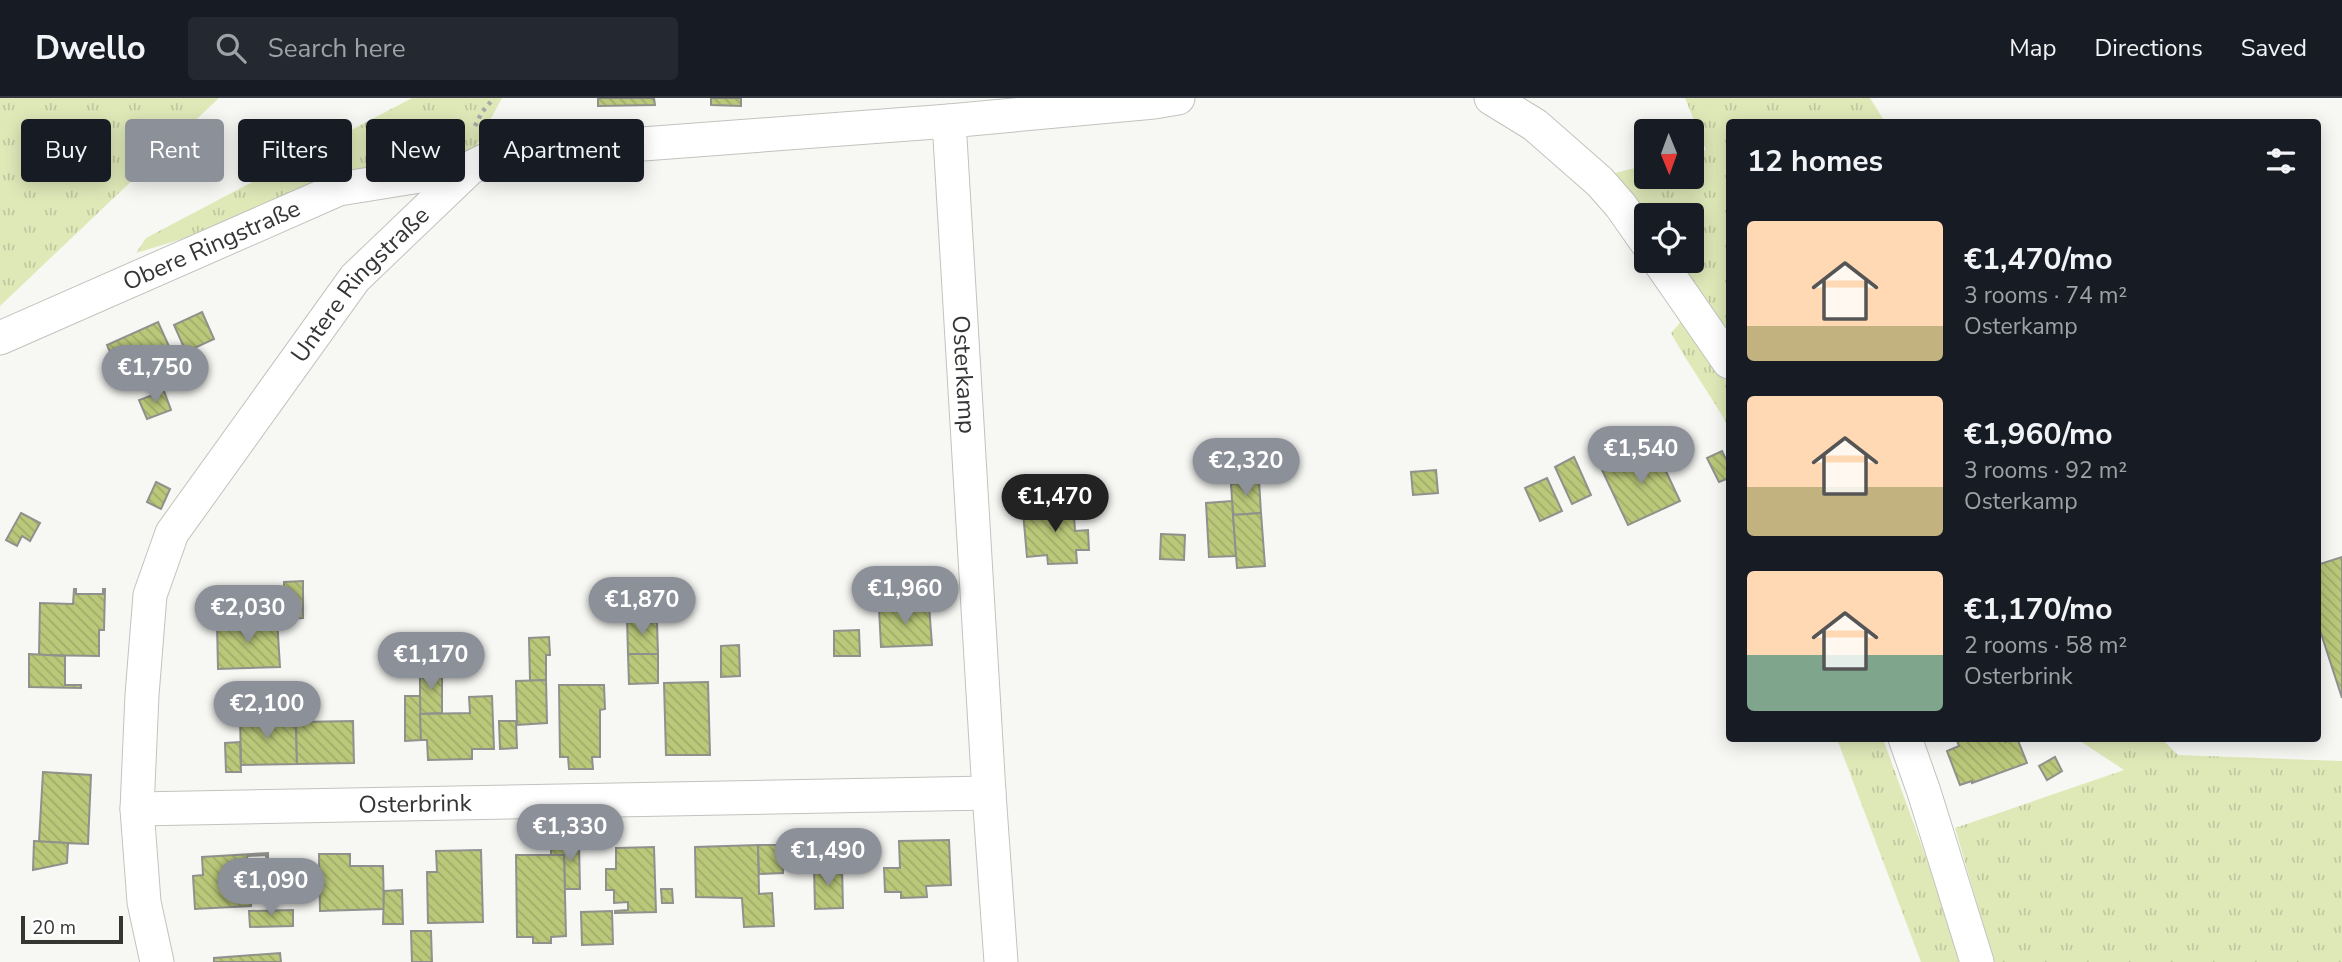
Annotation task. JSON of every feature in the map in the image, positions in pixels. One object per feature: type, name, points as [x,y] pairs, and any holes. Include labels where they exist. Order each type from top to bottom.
[{"type":"street","name":"Untere Ringstraße","points":[[157,962],[144,902],[137,809],[150,596],[172,533],[355,278],[470,167],[496,155],[949,121],[1178,98]]},
{"type":"street","points":[[1491,98],[1535,125],[1600,182],[1634,224]]},
{"type":"street","name":"Osterkamp","points":[[949,121],[1001,962]]},
{"type":"street","name":"Obere Ringstraße","points":[[0,338],[339,188],[470,167]]},
{"type":"street","points":[[1667,273],[1726,358]]},
{"type":"street","points":[[1906,742],[1977,962]]},
{"type":"street","name":"Osterbrink","points":[[137,809],[989,793]]},
{"type":"green space","points":[[0,98],[219,98],[197,119],[125,119],[125,182],[131,182],[0,306]]},
{"type":"green space","points":[[412,98],[502,98],[491,119],[479,119],[479,141],[474,150],[465,153],[465,119],[372,119]]},
{"type":"green space","points":[[1685,98],[1870,98],[1883,119],[1726,119],[1726,423],[1671,333],[1698,302],[1680,273],[1704,273],[1704,203],[1635,203],[1607,175],[1634,168],[1634,189],[1704,189],[1704,119],[1693,119]]},
{"type":"green space","points":[[366,122],[366,182],[369,182],[136,253],[146,238],[252,182],[352,182],[352,130]]},
{"type":"green space","points":[[1838,742],[1884,742],[1964,962],[1921,962]]},
{"type":"green space","points":[[2082,742],[2165,742],[2178,755],[2342,761],[2342,962],[1994,962],[1955,828],[2124,770]]},
{"type":"building","points":[[598,98],[654,98],[655,105],[598,106]]},
{"type":"building","points":[[711,98],[741,98],[741,106],[711,105]]},
{"type":"building","points":[[202,312],[214,339],[186,352],[174,325]]},
{"type":"building","points":[[158,322],[177,364],[125,387],[107,345]]},
{"type":"building","points":[[164,391],[171,410],[147,419],[139,400]]},
{"type":"building","points":[[1654,446],[1680,501],[1628,525],[1602,470]]},
{"type":"building","points":[[1722,451],[1726,459],[1726,479],[1719,482],[1707,458]]},
{"type":"building","points":[[1574,457],[1591,495],[1572,504],[1555,467]]},
{"type":"building","points":[[1436,470],[1438,493],[1413,495],[1411,472]]},
{"type":"building","points":[[1547,478],[1562,511],[1540,521],[1525,488]]},
{"type":"building","points":[[1259,481],[1261,513],[1233,515],[1231,484]]},
{"type":"building","points":[[156,482],[170,489],[161,509],[147,502]]},
{"type":"building","points":[[1051,483],[1052,511],[1023,512],[1022,485]]},
{"type":"building","points":[[1073,499],[1075,531],[1088,530],[1089,550],[1076,550],[1077,563],[1048,564],[1047,555],[1027,557],[1023,512],[1052,511],[1052,500]]},
{"type":"building","points":[[1232,501],[1236,556],[1209,557],[1206,503]]},
{"type":"building","points":[[21,513],[40,523],[30,541],[22,536],[17,546],[6,540]]},
{"type":"building","points":[[1261,513],[1265,566],[1237,568],[1233,515]]},
{"type":"building","points":[[1161,534],[1185,535],[1184,560],[1160,559]]},
{"type":"building","points":[[2342,557],[2342,698],[2321,633],[2321,564]]},
{"type":"building","points":[[303,581],[303,618],[284,619],[284,582]]},
{"type":"building","points":[[74,589],[76,594],[103,594],[105,589],[104,630],[99,630],[99,656],[39,655],[40,603],[73,604]]},
{"type":"building","points":[[929,605],[932,645],[881,647],[879,608]]},
{"type":"building","points":[[643,616],[643,623],[657,622],[658,654],[628,654],[627,617]]},
{"type":"building","points":[[277,619],[280,667],[218,669],[217,623],[277,622]]},
{"type":"building","points":[[859,630],[860,656],[834,656],[834,631]]},
{"type":"building","points":[[549,637],[550,655],[546,655],[546,680],[530,681],[529,638]]},
{"type":"building","points":[[739,645],[740,676],[721,677],[721,646]]},
{"type":"building","points":[[29,654],[65,656],[65,685],[81,685],[81,688],[29,687]]},
{"type":"building","points":[[628,654],[658,654],[658,683],[629,684]]},
{"type":"building","points":[[420,670],[442,670],[442,713],[420,714]]},
{"type":"building","points":[[546,680],[547,723],[517,725],[516,681]]},
{"type":"building","points":[[708,682],[710,755],[666,755],[664,683]]},
{"type":"building","points":[[559,685],[604,685],[605,709],[600,710],[600,757],[592,757],[593,769],[569,769],[568,757],[560,757]]},
{"type":"building","points":[[405,696],[420,696],[421,740],[405,741]]},
{"type":"building","points":[[492,696],[494,749],[472,749],[472,759],[428,760],[427,740],[421,740],[420,714],[470,713],[469,697]]},
{"type":"building","points":[[264,713],[264,723],[296,722],[297,764],[241,765],[240,714]]},
{"type":"building","points":[[353,721],[354,763],[297,764],[296,722]]},
{"type":"building","points":[[499,721],[516,721],[517,748],[500,749]]},
{"type":"building","points":[[240,742],[241,772],[226,772],[225,743]]},
{"type":"building","points":[[1958,742],[2019,742],[2027,763],[1960,785],[1947,751],[1959,746]]},
{"type":"building","points":[[2055,757],[2062,771],[2047,780],[2039,766]]},
{"type":"building","points":[[43,772],[91,775],[88,844],[39,842]]},
{"type":"building","points":[[949,840],[951,885],[926,886],[927,897],[901,898],[901,892],[885,892],[884,868],[900,868],[899,841]]},
{"type":"building","points":[[34,841],[68,843],[67,863],[33,870]]},
{"type":"building","points":[[579,844],[580,889],[565,889],[564,855],[551,855],[551,845]]},
{"type":"building","points":[[758,845],[759,894],[772,893],[774,926],[744,927],[742,898],[696,897],[695,847]]},
{"type":"building","points":[[758,845],[783,845],[783,873],[759,874]]},
{"type":"building","points":[[654,847],[656,912],[615,913],[628,910],[628,902],[614,903],[614,890],[606,890],[606,869],[616,869],[616,848]]},
{"type":"building","points":[[481,850],[483,922],[428,923],[427,872],[437,872],[436,851]]},
{"type":"building","points":[[268,853],[268,877],[266,855],[247,856],[251,906],[195,909],[193,876],[203,875],[202,857]]},
{"type":"building","points":[[319,854],[350,854],[350,866],[383,866],[384,909],[320,911]]},
{"type":"building","points":[[516,855],[564,855],[566,936],[551,937],[551,943],[533,943],[533,937],[517,937]]},
{"type":"building","points":[[814,867],[842,867],[843,908],[815,909]]},
{"type":"building","points":[[661,889],[672,889],[673,903],[662,903]]},
{"type":"building","points":[[402,890],[403,924],[383,924],[384,891]]},
{"type":"building","points":[[293,910],[293,926],[250,927],[249,911]]},
{"type":"building","points":[[612,911],[613,944],[582,945],[581,912]]},
{"type":"building","points":[[411,931],[431,931],[432,962],[412,962]]},
{"type":"building","points":[[280,953],[281,962],[214,962],[214,958]]}]
